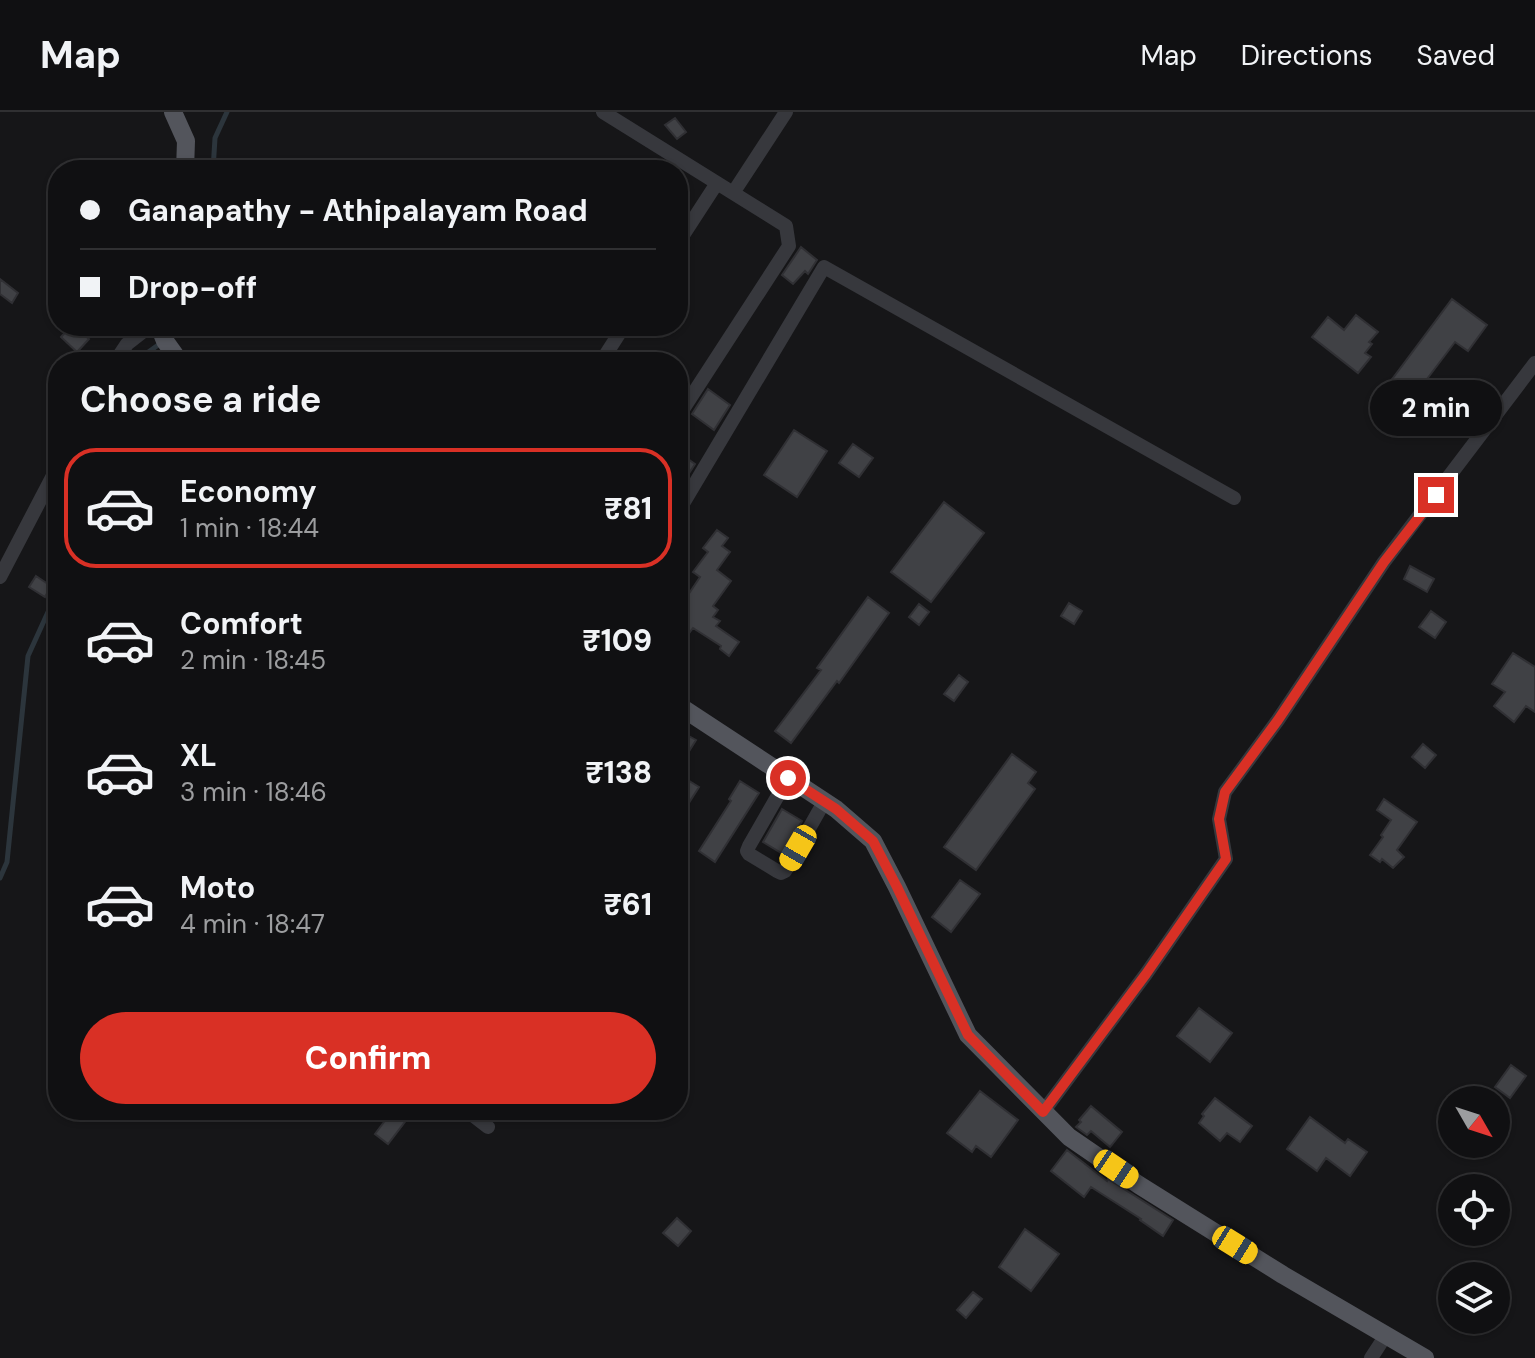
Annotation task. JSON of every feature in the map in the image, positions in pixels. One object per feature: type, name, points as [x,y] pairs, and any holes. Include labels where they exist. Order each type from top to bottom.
[{"type":"main road","points":[[173,112],[186,141],[185,160]]},
{"type":"main road","points":[[688,712],[824,802],[873,841],[968,1035],[1069,1137],[1139,1185],[1283,1275],[1425,1358]]},
{"type":"street","points":[[603,112],[680,160]]},
{"type":"street","points":[[733,193],[786,112]]},
{"type":"street","points":[[688,165],[786,226],[789,246],[688,402]]},
{"type":"street","points":[[688,228],[717,183]]},
{"type":"street","points":[[688,495],[824,267],[1234,498]]},
{"type":"street","points":[[122,352],[137,336]]},
{"type":"street","points":[[1043,1112],[1146,974],[1226,859],[1219,819],[1225,792],[1278,720],[1384,562],[1535,363]]},
{"type":"street","points":[[0,577],[48,485]]},
{"type":"street","points":[[788,778],[749,846],[749,854],[781,873],[785,871],[824,802]]},
{"type":"street","points":[[479,1120],[488,1127]]},
{"type":"street","points":[[1371,1358],[1386,1335]]},
{"type":"building","points":[[675,118],[686,132],[677,139],[665,125]]},
{"type":"building","points":[[801,247],[817,260],[808,274],[805,271],[793,284],[782,275]]},
{"type":"building","points":[[0,279],[18,293],[12,303],[0,294]]},
{"type":"building","points":[[1452,299],[1487,325],[1468,351],[1455,342],[1427,379],[1442,390],[1422,416],[1411,408],[1407,414],[1381,394]]},
{"type":"building","points":[[1356,315],[1378,332],[1365,353],[1371,357],[1358,373],[1312,337],[1328,317],[1344,330]]},
{"type":"building","points":[[86,336],[89,339],[77,352],[61,337]]},
{"type":"building","points":[[708,389],[730,405],[714,430],[692,414]]},
{"type":"building","points":[[794,430],[827,451],[797,497],[764,475]]},
{"type":"building","points":[[853,444],[873,458],[859,477],[839,463]]},
{"type":"building","points":[[688,459],[695,464],[688,475]]},
{"type":"building","points":[[944,502],[984,533],[931,602],[891,572]]},
{"type":"building","points":[[717,530],[728,538],[722,546],[730,552],[717,570],[731,581],[713,606],[718,610],[713,617],[720,621],[716,626],[739,642],[729,656],[720,649],[721,646],[693,628],[688,635],[688,595],[700,577],[693,572],[708,552],[703,548]]},
{"type":"building","points":[[1410,566],[1434,579],[1427,592],[1404,579]]},
{"type":"building","points":[[36,576],[48,584],[48,592],[45,597],[29,587]]},
{"type":"building","points":[[868,597],[889,613],[791,743],[775,731],[821,670],[817,668]]},
{"type":"building","points":[[1069,603],[1082,611],[1074,624],[1061,616]]},
{"type":"building","points":[[919,604],[929,612],[919,625],[909,617]]},
{"type":"building","points":[[1431,611],[1446,622],[1435,638],[1419,627]]},
{"type":"building","points":[[1513,653],[1535,667],[1535,712],[1526,706],[1514,722],[1494,706],[1505,692],[1492,684]]},
{"type":"building","points":[[959,675],[968,682],[954,701],[944,694]]},
{"type":"building","points":[[688,736],[696,740],[688,753]]},
{"type":"building","points":[[1423,744],[1436,755],[1425,768],[1412,757]]},
{"type":"building","points":[[1012,754],[1036,772],[1028,783],[1035,789],[976,870],[944,847]]},
{"type":"building","points":[[688,780],[699,787],[688,804]]},
{"type":"building","points":[[740,781],[759,793],[715,862],[699,851]]},
{"type":"building","points":[[1384,799],[1417,822],[1397,850],[1404,857],[1393,868],[1382,859],[1380,862],[1370,855],[1391,820],[1377,810]]},
{"type":"building","points":[[782,809],[802,821],[783,854],[763,842]]},
{"type":"building","points":[[960,880],[980,894],[951,932],[932,917]]},
{"type":"building","points":[[1199,1008],[1232,1033],[1210,1062],[1177,1036]]},
{"type":"building","points":[[1511,1065],[1526,1076],[1510,1098],[1510,1086],[1496,1086]]},
{"type":"building","points":[[980,1091],[1018,1120],[991,1157],[976,1146],[972,1152],[947,1133]]},
{"type":"building","points":[[1215,1098],[1252,1126],[1240,1142],[1227,1133],[1220,1141],[1199,1123]]},
{"type":"building","points":[[1091,1106],[1122,1132],[1110,1147],[1091,1131],[1087,1135],[1076,1127]]},
{"type":"building","points":[[1310,1117],[1345,1143],[1348,1139],[1367,1152],[1350,1176],[1326,1158],[1317,1171],[1287,1149]]},
{"type":"building","points":[[386,1120],[406,1120],[388,1144],[375,1134]]},
{"type":"building","points":[[1067,1150],[1107,1181],[1173,1220],[1163,1236],[1091,1187],[1084,1197],[1051,1171]]},
{"type":"building","points":[[677,1218],[691,1231],[678,1246],[663,1233]]},
{"type":"building","points":[[1025,1229],[1059,1254],[1031,1291],[999,1267]]},
{"type":"building","points":[[973,1292],[982,1299],[966,1318],[957,1310]]},
{"type":"waterway","points":[[214,160],[215,138],[227,112]]},
{"type":"waterway","points":[[148,352],[161,343]]},
{"type":"waterway","points":[[0,878],[7,862],[28,656],[48,612]]},
{"type":"route","points":[[788,778],[836,809],[873,841],[968,1035],[1043,1112],[1146,974],[1226,859],[1219,819],[1225,792],[1278,720],[1384,562],[1436,495]]}]
